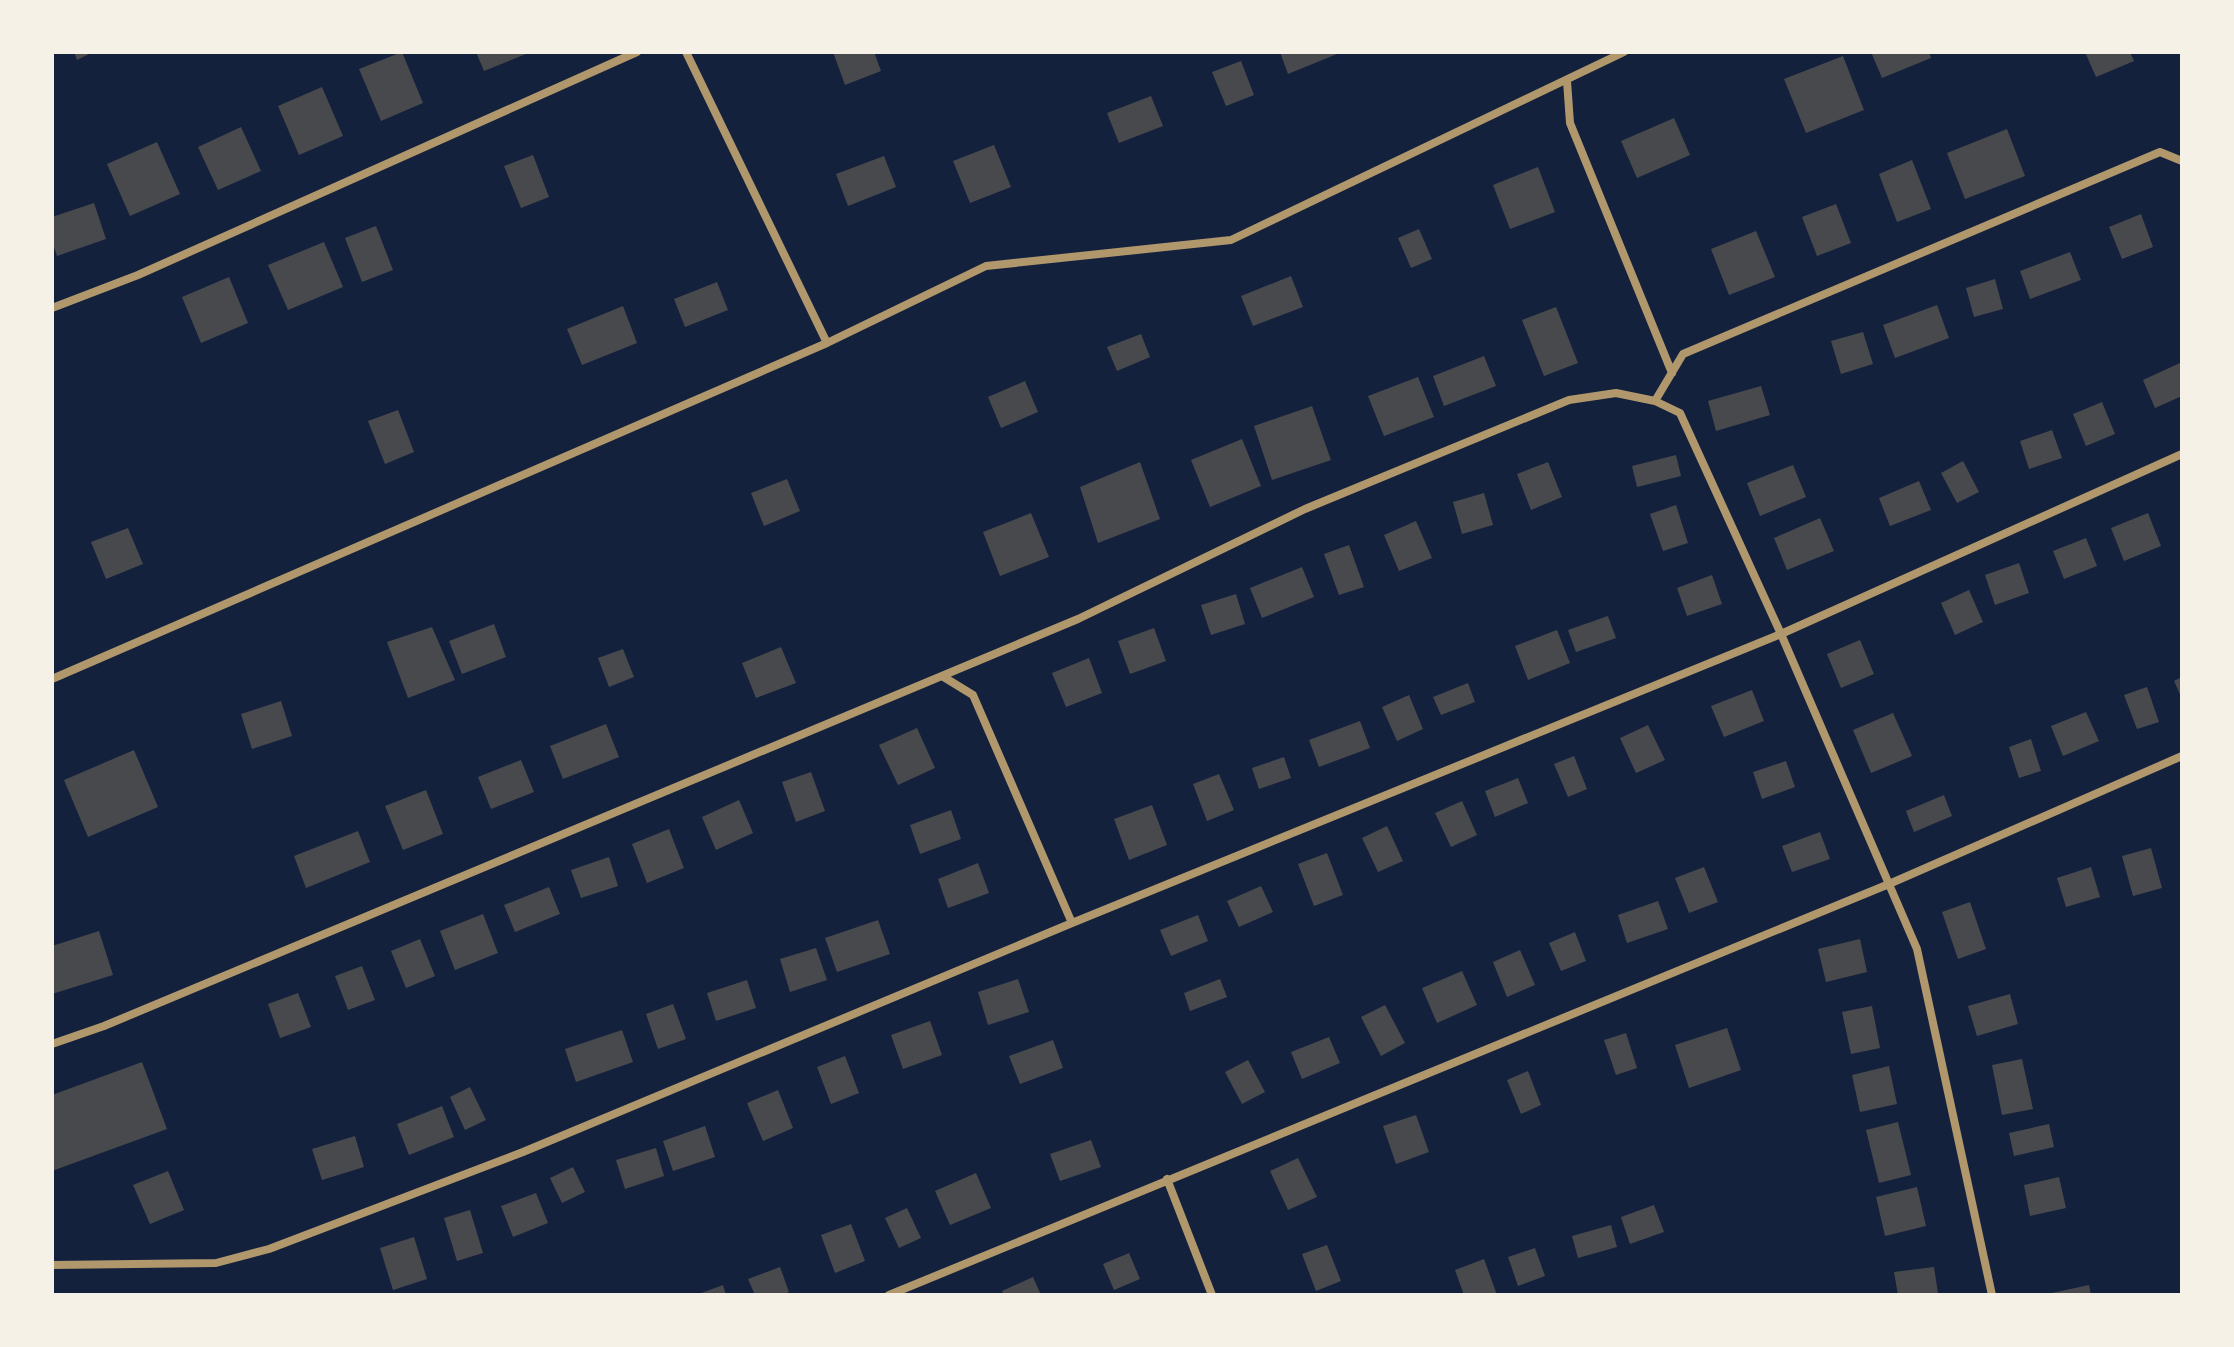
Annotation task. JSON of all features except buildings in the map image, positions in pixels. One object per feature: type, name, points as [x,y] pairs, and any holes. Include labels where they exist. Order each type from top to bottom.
[{"type":"street","points":[[52,308],[138,275],[637,52]]},
{"type":"street","points":[[686,52],[827,343]]},
{"type":"street","points":[[52,679],[827,343],[986,266],[1231,240],[1624,52]]},
{"type":"street","points":[[1567,81],[1570,123],[1672,373]]},
{"type":"street","points":[[1655,401],[1683,354],[2160,152],[2182,161]]},
{"type":"street","points":[[52,1044],[104,1026],[1078,619],[1305,509],[1569,400],[1616,393],[1655,401],[1680,413],[1781,634],[1917,949],[1992,1295]]},
{"type":"street","points":[[52,1265],[216,1263],[269,1249],[523,1152],[1072,923],[1781,634],[2182,454]]},
{"type":"street","points":[[942,676],[973,695],[1072,923]]},
{"type":"street","points":[[889,1295],[1889,884],[2182,756]]},
{"type":"street","points":[[1167,1179],[1212,1295]]}]
